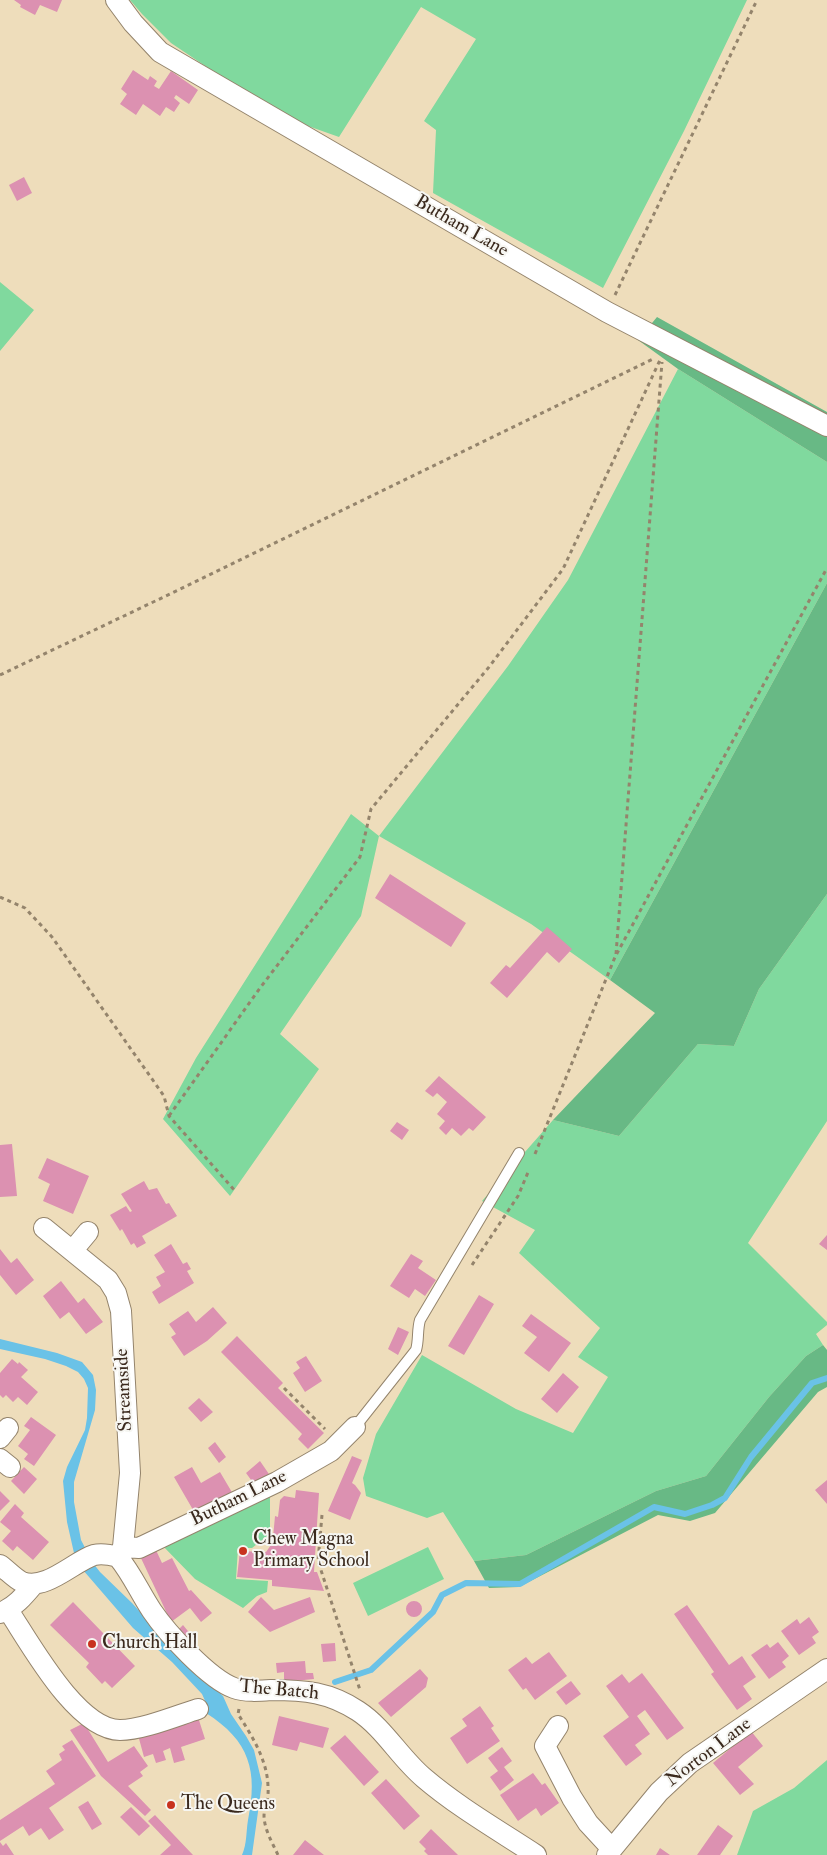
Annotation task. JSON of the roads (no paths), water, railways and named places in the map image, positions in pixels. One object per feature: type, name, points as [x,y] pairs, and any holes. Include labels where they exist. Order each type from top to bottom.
[{"type":"street","name":"Butham Lane","points":[[116,0],[133,23],[160,52],[607,312],[827,426]]},
{"type":"street","name":"Streamside","points":[[44,1228],[108,1280],[116,1294],[121,1311],[130,1473],[120,1552]]},
{"type":"street","points":[[73,1250],[88,1232]]},
{"type":"street","name":"Butham Lane","points":[[34,1584],[51,1578],[95,1555],[110,1555],[139,1548],[277,1482],[331,1451],[355,1427]]},
{"type":"street","name":"The Batch","points":[[120,1552],[152,1611],[166,1630],[196,1661],[224,1683],[234,1688],[248,1691],[301,1690],[316,1692],[345,1703],[360,1712],[422,1777],[453,1802],[536,1855]]},
{"type":"street","points":[[0,1565],[21,1582],[34,1584],[24,1597],[4,1612],[62,1690],[92,1720],[118,1730],[134,1728],[198,1709]]},
{"type":"street","name":"Norton Lane","points":[[610,1852],[659,1792],[690,1763],[827,1669]]},
{"type":"street","points":[[558,1726],[545,1746],[576,1804],[610,1852]]},
{"type":"lane","points":[[355,1427],[416,1350],[419,1342],[418,1329],[420,1320],[519,1153]]},
{"type":"water","points":[[0,1339],[57,1353],[82,1362],[93,1375],[96,1390],[95,1410],[74,1482],[74,1502],[81,1540],[100,1572],[132,1603],[187,1663],[223,1696],[231,1714],[254,1750],[262,1783],[252,1855],[242,1855],[246,1842],[252,1787],[251,1772],[241,1746],[233,1735],[206,1713],[206,1703],[202,1694],[172,1662],[133,1628],[83,1570],[74,1553],[67,1522],[63,1481],[67,1467],[85,1430],[88,1388],[84,1379],[78,1372],[66,1366],[45,1359],[0,1349]]},
{"type":"waterway","points":[[335,1682],[371,1670],[433,1612],[442,1595],[466,1583],[520,1584],[654,1507],[685,1514],[712,1505],[725,1498],[751,1457],[812,1383],[827,1378]]},
{"type":"place","name":"Chew Magna Primary School","points":[[243,1551]]},
{"type":"place","name":"Church Hall","points":[[92,1644]]},
{"type":"place","name":"The Queens","points":[[171,1805]]}]
